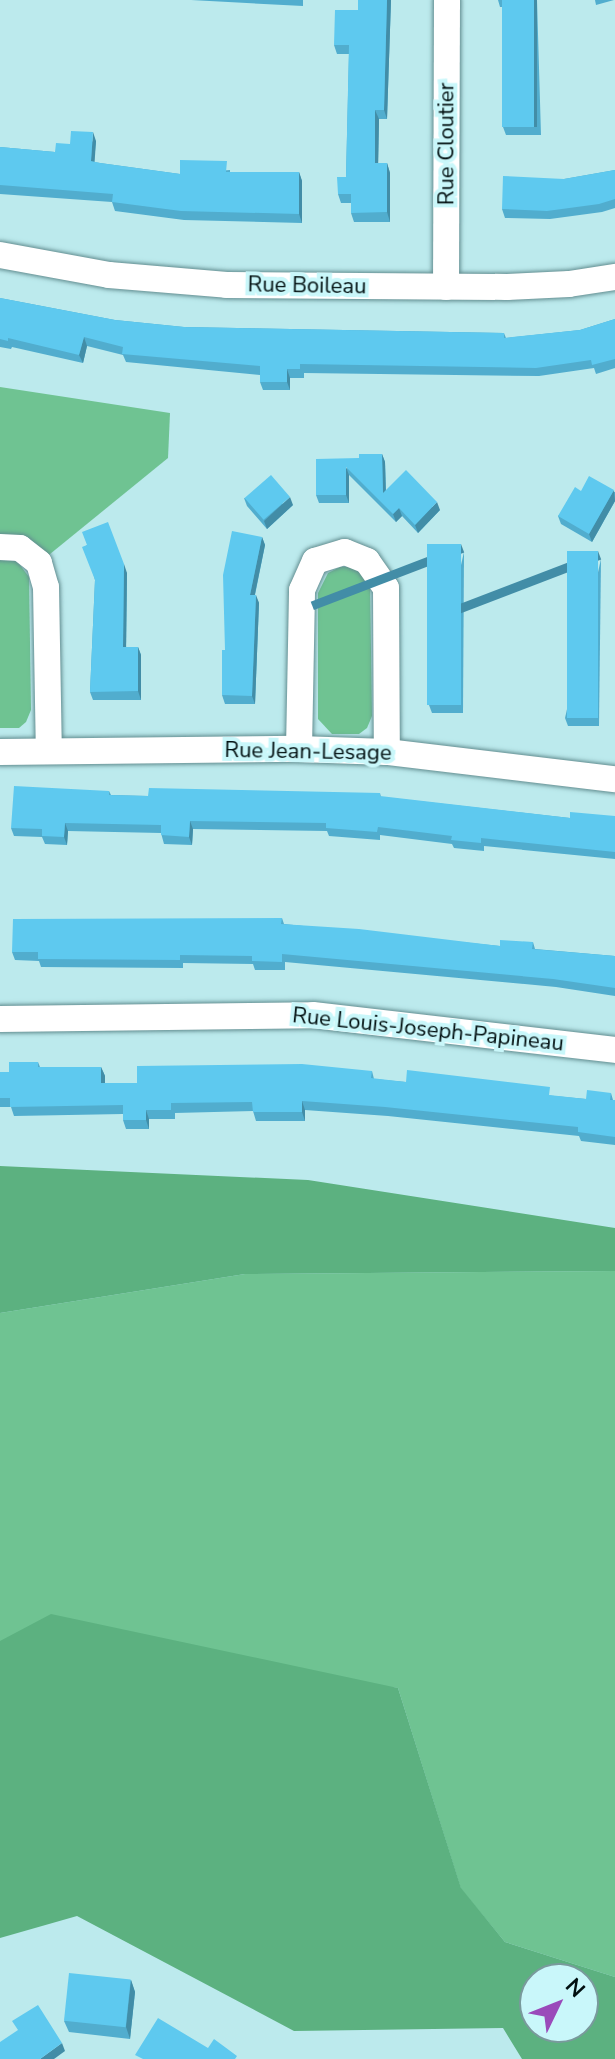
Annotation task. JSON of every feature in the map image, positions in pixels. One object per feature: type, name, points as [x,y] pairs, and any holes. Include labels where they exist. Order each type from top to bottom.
[{"type":"street","name":"Rue Cloutier","points":[[446,287],[447,0]]},
{"type":"street","name":"Rue Boileau","points":[[0,255],[109,275],[171,281],[446,287],[569,284],[615,277]]},
{"type":"street","points":[[0,547],[20,548],[39,563],[46,587],[49,751]]},
{"type":"street","points":[[299,749],[302,590],[315,561],[345,552],[367,561],[386,588],[387,752]]},
{"type":"street","name":"Rue Jean-Lesage","points":[[0,752],[299,749],[387,752],[615,779]]},
{"type":"street","name":"Rue Louis-Joseph-Papineau","points":[[0,1019],[313,1015],[615,1050]]},
{"type":"green space","points":[[0,387],[170,413],[168,458],[39,563],[0,547]]},
{"type":"green space","points":[[0,560],[17,561],[29,577],[31,710],[26,722],[19,728],[0,728]]},
{"type":"green space","points":[[340,567],[358,567],[370,583],[372,716],[367,728],[359,734],[332,734],[318,719],[318,593],[328,573]]},
{"type":"green space","points":[[0,1166],[308,1180],[615,1228],[615,1271],[245,1274],[0,1313]]},
{"type":"green space","points":[[615,1271],[615,1977],[599,1972],[599,1963],[571,1963],[505,1942],[461,1889],[398,1688],[0,1641],[0,1313],[245,1274]]},
{"type":"green space","points":[[51,1614],[398,1688],[461,1888],[505,1942],[571,1963],[519,1963],[519,2043],[599,2043],[599,1972],[615,1977],[615,2059],[522,2059],[503,2028],[294,2031],[77,1916],[0,1938],[0,1641]]},
{"type":"building","points":[[358,0],[387,0],[384,110],[375,110],[375,163],[387,163],[387,212],[351,213],[351,194],[338,194],[337,177],[346,177],[349,45],[334,45],[335,10],[358,10]]},
{"type":"building","points":[[502,0],[534,0],[534,127],[502,127]]},
{"type":"building","points":[[71,131],[93,132],[91,161],[100,163],[180,174],[180,160],[227,161],[226,172],[299,172],[299,214],[181,211],[112,202],[113,194],[0,185],[0,147],[55,152],[56,143],[70,144]]},
{"type":"building","points":[[615,170],[615,199],[547,211],[502,209],[503,176],[564,179]]},
{"type":"building","points":[[0,298],[115,320],[184,327],[504,333],[504,338],[580,330],[615,319],[615,359],[592,365],[591,360],[536,368],[300,364],[300,369],[287,369],[287,382],[260,382],[260,366],[122,354],[123,347],[84,337],[79,355],[8,338],[8,341],[0,339]]},
{"type":"building","points":[[359,454],[382,454],[383,493],[406,470],[437,502],[415,525],[399,508],[393,514],[346,467],[346,495],[316,495],[316,459],[359,458]]},
{"type":"building","points":[[271,475],[290,497],[264,520],[245,498]]},
{"type":"building","points":[[589,476],[614,490],[589,534],[558,516],[575,487],[581,491]]},
{"type":"building","points":[[108,522],[124,564],[123,647],[138,647],[138,691],[90,692],[95,580],[82,547],[87,545],[82,532]]},
{"type":"building","points":[[232,531],[262,537],[250,595],[256,595],[252,696],[222,695],[222,650],[225,650],[223,575]]},
{"type":"building","points":[[427,544],[461,544],[461,705],[427,705]]},
{"type":"building","points":[[567,551],[598,551],[598,718],[567,718]]},
{"type":"building","points":[[14,786],[148,796],[149,788],[380,793],[380,796],[570,818],[570,812],[615,816],[615,852],[481,838],[481,843],[451,840],[452,836],[378,827],[377,832],[326,828],[326,823],[190,821],[189,837],[161,835],[161,825],[65,823],[64,837],[42,836],[42,829],[11,828]]},
{"type":"building","points":[[282,918],[281,924],[359,929],[500,946],[500,940],[533,942],[532,949],[615,956],[615,988],[553,979],[282,954],[282,962],[252,961],[252,956],[180,955],[180,960],[38,959],[38,952],[12,952],[13,919]]},
{"type":"building","points":[[9,1062],[38,1062],[38,1067],[101,1067],[101,1083],[137,1083],[137,1066],[302,1064],[372,1071],[371,1078],[406,1082],[407,1070],[550,1087],[549,1095],[586,1099],[587,1090],[611,1093],[610,1100],[615,1100],[615,1137],[578,1132],[578,1127],[302,1101],[302,1112],[253,1112],[252,1102],[171,1103],[171,1110],[146,1110],[146,1120],[123,1120],[123,1105],[10,1107],[10,1098],[0,1098],[0,1072],[9,1072]]},
{"type":"building","points":[[69,1973],[131,1979],[126,2027],[64,2021]]},
{"type":"building","points":[[38,2005],[62,2043],[40,2059],[0,2059],[0,2042],[18,2030],[12,2021]]},
{"type":"building","points":[[158,2018],[208,2048],[214,2039],[237,2056],[235,2059],[143,2059],[135,2055]]}]
